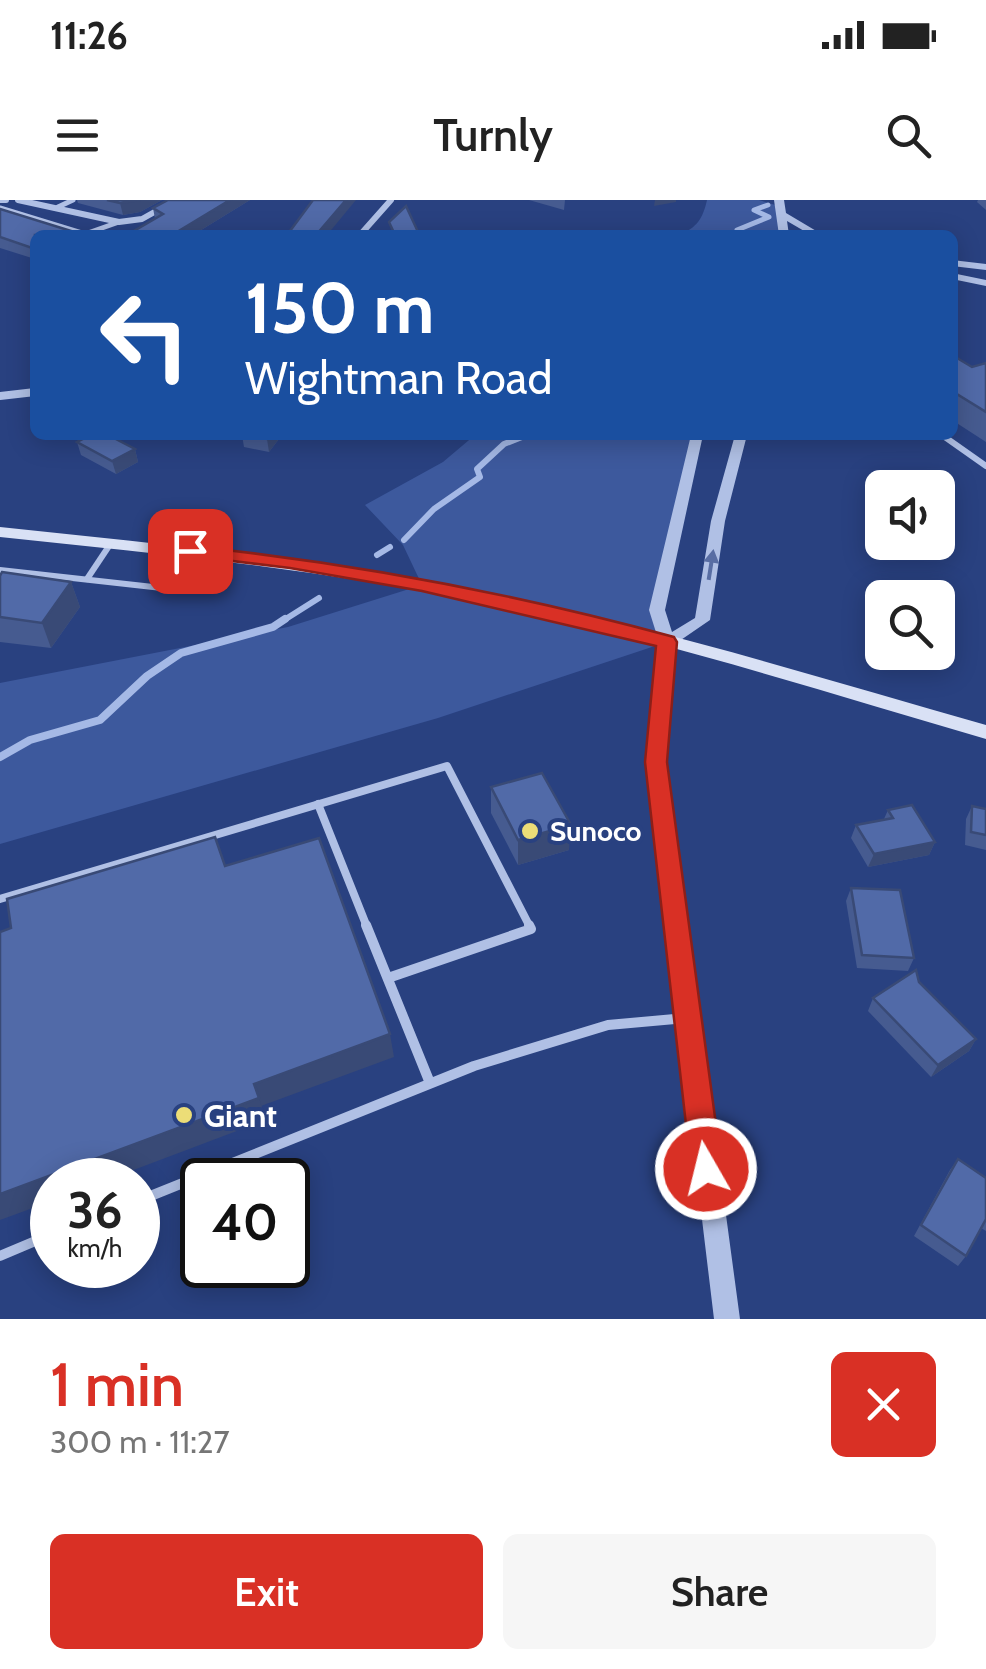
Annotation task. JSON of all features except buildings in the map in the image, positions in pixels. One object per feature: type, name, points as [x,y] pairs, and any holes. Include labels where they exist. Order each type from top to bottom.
[{"type":"main road","points":[[0,532],[359,573],[492,598],[667,642],[986,732]]},
{"type":"street","points":[[18,200],[40,201],[119,222],[142,219],[176,200]]},
{"type":"street","points":[[364,230],[391,200]]},
{"type":"street","points":[[779,200],[784,230]]},
{"type":"street","points":[[783,214],[810,230]]},
{"type":"street","points":[[958,264],[986,267]]},
{"type":"street","points":[[958,277],[986,283]]},
{"type":"street","points":[[0,396],[30,393]]},
{"type":"street","points":[[695,440],[657,610],[667,642],[656,762],[727,1319]]},
{"type":"street","points":[[667,642],[702,620],[718,522],[740,440]]},
{"type":"lane","points":[[58,208],[73,200]]},
{"type":"lane","points":[[2,202],[74,230]]},
{"type":"lane","points":[[140,229],[150,223],[142,219]]},
{"type":"lane","points":[[96,230],[119,222]]},
{"type":"lane","points":[[949,440],[986,466]]},
{"type":"lane","points":[[88,580],[110,543]]},
{"type":"lane","points":[[0,570],[189,592]]},
{"type":"lane","points":[[0,899],[447,766],[531,929],[388,978]]},
{"type":"lane","points":[[318,804],[430,1083]]},
{"type":"lane","points":[[160,1191],[430,1083],[608,1025],[686,1018]]},
{"type":"lane","points":[[0,1256],[30,1243]]},
{"type":"shaded area","points":[[707,200],[759,200],[782,207],[784,230],[688,230]]},
{"type":"shaded area","points":[[469,440],[696,440],[657,610],[667,642],[438,718],[0,844],[0,683],[288,627],[422,585],[403,545],[365,505],[443,462]]},
{"type":"waterway","points":[[737,230],[769,217],[754,210],[768,205]]},
{"type":"waterway","points":[[404,540],[434,509],[480,477],[477,469],[504,444],[514,440]]},
{"type":"waterway","points":[[377,555],[390,547]]},
{"type":"waterway","points":[[281,622],[319,598]]},
{"type":"waterway","points":[[0,757],[30,740],[100,720],[147,676],[181,653],[273,627],[285,619]]},
{"type":"place","name":"Sunoco","points":[[530,831]]},
{"type":"place","name":"Giant","points":[[184,1115]]},
{"type":"route","points":[[190,551],[290,562],[492,598],[667,642],[656,762],[706,1169]]}]
